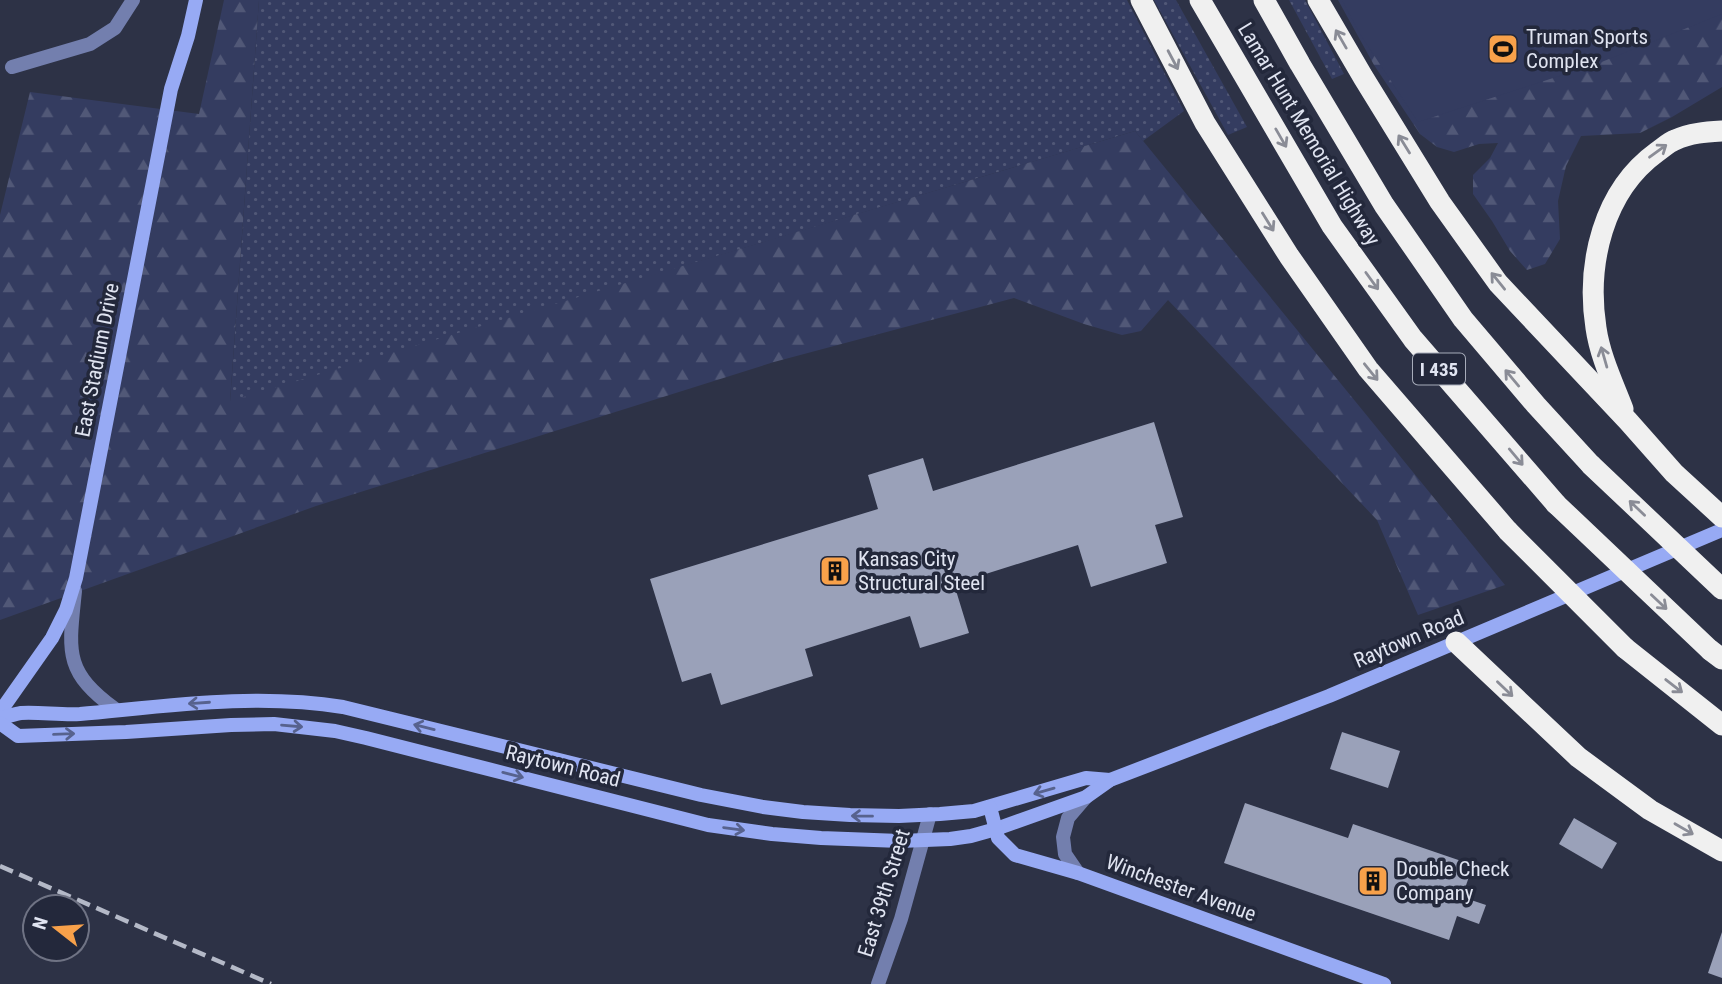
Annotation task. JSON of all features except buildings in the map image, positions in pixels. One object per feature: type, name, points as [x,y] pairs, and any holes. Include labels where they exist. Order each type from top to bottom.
[{"type":"highway","points":[[1141,0],[1205,123],[1289,256],[1368,369],[1508,531],[1625,648],[1722,725]]},
{"type":"highway","name":"Lamar Hunt Memorial Highway","points":[[1200,0],[1332,226],[1413,339],[1556,504],[1716,654]]},
{"type":"highway","name":"Lamar Hunt Memorial Highway","points":[[1264,0],[1384,205],[1463,319],[1535,405],[1591,465],[1722,589]]},
{"type":"highway","points":[[1318,0],[1440,202],[1499,283],[1674,473],[1722,517]]},
{"type":"highway","points":[[1628,421],[1608,372],[1596,329],[1593,286],[1597,246],[1606,216],[1624,186],[1644,161],[1674,140],[1698,133],[1722,131]]},
{"type":"highway","points":[[1456,642],[1578,757],[1650,810],[1722,851]]},
{"type":"main road","name":"East Stadium Drive","points":[[0,712],[52,638],[66,610],[76,578],[171,89],[196,0]]},
{"type":"main road","name":"Raytown Road","points":[[1110,780],[1086,778],[974,811],[850,816],[762,807],[701,795],[319,704],[260,700],[75,714],[19,713],[0,721],[18,736],[274,724],[335,731],[708,825],[772,834],[900,841],[971,836],[1086,797],[1110,780],[1329,696],[1722,530]]},
{"type":"main road","points":[[335,731],[340,707]]},
{"type":"main road","points":[[603,798],[611,774]]},
{"type":"main road","name":"Winchester Avenue","points":[[990,807],[998,838],[1015,855],[1078,873],[1384,984]]},
{"type":"street","points":[[12,66],[90,44],[115,28],[133,0]]},
{"type":"street","points":[[76,578],[72,626],[73,659],[89,687],[115,709]]},
{"type":"street","points":[[1078,873],[1065,854],[1063,836],[1068,818],[1086,797]]},
{"type":"street","name":"East 39th Street","points":[[878,984],[901,919],[930,814]]},
{"type":"green space","points":[[224,0],[259,0],[230,401],[1135,131],[1505,585],[1418,615],[1377,520],[1168,300],[1141,331],[1122,335],[1014,298],[774,362],[316,506],[0,620],[0,215],[30,92],[199,114]]},
{"type":"green space","points":[[259,0],[1127,0],[1184,111],[1143,141],[1135,131],[230,402]]},
{"type":"green space","points":[[1154,0],[1176,0],[1247,127],[1228,135]]},
{"type":"green space","points":[[1289,0],[1305,0],[1344,74],[1332,79]]},
{"type":"green space","points":[[1338,0],[1722,0],[1722,87],[1640,133],[1581,136],[1566,166],[1558,201],[1560,239],[1545,264],[1527,270],[1510,251],[1473,194],[1473,175],[1490,158],[1498,143],[1479,144],[1454,152],[1437,147],[1420,134],[1374,65]]},
{"type":"green space","name":"Truman Sports Complex","points":[[1342,0],[1722,0],[1722,14],[1599,63],[1418,122],[1360,34]]},
{"type":"railway","points":[[0,866],[271,984]]},
{"type":"place","name":"Truman Sports Complex","points":[[1503,49]]},
{"type":"place","name":"Kansas City Structural Steel","points":[[835,571]]},
{"type":"place","name":"Double Check Company","points":[[1373,881]]}]
